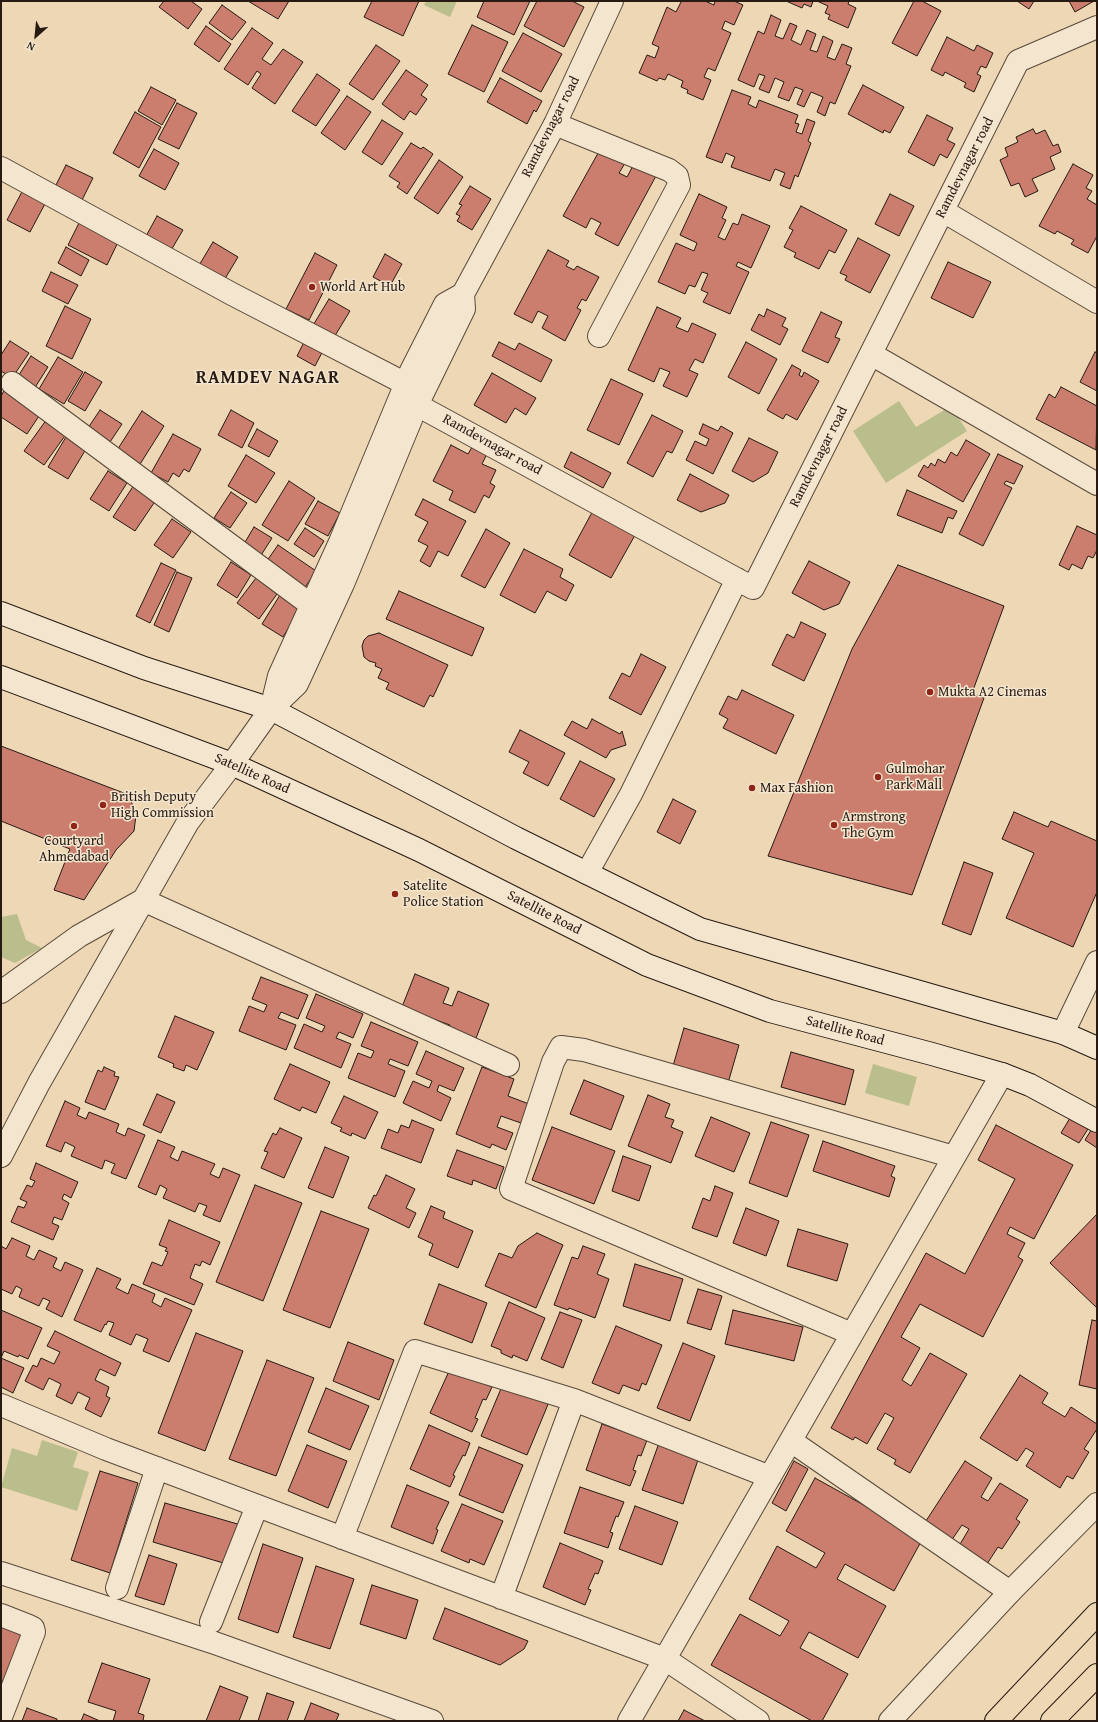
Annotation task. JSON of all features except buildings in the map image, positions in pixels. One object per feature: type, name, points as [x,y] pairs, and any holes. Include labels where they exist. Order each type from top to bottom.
[{"type":"main road","points":[[996,1721],[1097,1614]]},
{"type":"main road","points":[[1052,1721],[1097,1675]]},
{"type":"street","name":"Ramdevnagar road","points":[[1,1156],[39,1083],[188,822],[271,709],[297,684],[343,584],[417,405],[464,309],[463,294],[554,124],[612,1]]},
{"type":"street","name":"Ramdevnagar road","points":[[417,405],[753,588],[1018,62],[1097,27]]},
{"type":"street","points":[[554,124],[669,170],[677,176],[679,185],[599,336]]},
{"type":"street","points":[[1,168],[232,294],[406,384]]},
{"type":"street","points":[[943,211],[1097,302]]},
{"type":"street","name":"Ramdevnagar road","points":[[271,709],[280,676],[340,542],[406,384],[445,304],[463,294]]},
{"type":"street","points":[[871,354],[1097,484]]},
{"type":"street","points":[[12,383],[311,606]]},
{"type":"street","points":[[587,873],[631,794],[737,579]]},
{"type":"street","points":[[1,613],[144,668],[271,709],[516,838],[700,930],[1063,1033],[1097,1048]]},
{"type":"street","name":"Satellite Road","points":[[1,678],[232,764],[418,850],[647,965],[770,1011],[1002,1074],[1036,1088],[1097,1121]]},
{"type":"street","points":[[6,983],[79,936],[143,900],[508,1064]]},
{"type":"street","points":[[1063,1033],[1097,962]]},
{"type":"street","points":[[852,1334],[511,1189],[553,1062],[561,1047],[584,1050],[954,1157]]},
{"type":"street","points":[[629,1721],[1002,1074]]},
{"type":"street","points":[[342,1538],[415,1351],[574,1400],[770,1477]]},
{"type":"street","points":[[501,1598],[574,1400]]},
{"type":"street","points":[[1,1405],[106,1449],[665,1659],[758,1721]]},
{"type":"street","points":[[791,1441],[1010,1592]]},
{"type":"street","points":[[117,1588],[157,1468]]},
{"type":"street","points":[[890,1721],[1010,1592],[1097,1504]]},
{"type":"street","points":[[211,1622],[257,1506]]},
{"type":"street","points":[[1,1573],[212,1642],[432,1721]]},
{"type":"street","points":[[1,1615],[33,1628],[34,1632],[1,1717]]},
{"type":"green space","points":[[426,1],[457,1],[450,17],[424,5]]},
{"type":"green space","points":[[899,401],[916,427],[951,406],[967,431],[886,483],[853,431]]},
{"type":"green space","points":[[17,914],[26,940],[42,948],[15,963],[1,957],[1,917]]},
{"type":"green space","points":[[873,1064],[917,1077],[909,1106],[865,1093]]},
{"type":"green space","points":[[42,1440],[78,1452],[73,1467],[89,1472],[77,1511],[1,1487],[12,1448],[37,1456]]},
{"type":"place","name":"World Art Hub","points":[[312,287]]},
{"type":"place","name":"Mukta A2 Cinemas","points":[[930,692]]},
{"type":"place","name":"Gulmohar Park Mall","points":[[878,777]]},
{"type":"place","name":"Max Fashion","points":[[752,788]]},
{"type":"place","name":"British Deputy High Commission","points":[[103,805]]},
{"type":"place","name":"Armstrong The Gym","points":[[834,825]]},
{"type":"place","name":"Courtyard Ahmedabad","points":[[74,826]]},
{"type":"place","name":"Satelite Police Station","points":[[395,894]]},
{"type":"district","name":"RAMDEV NAGAR","points":[[268,378]]}]
